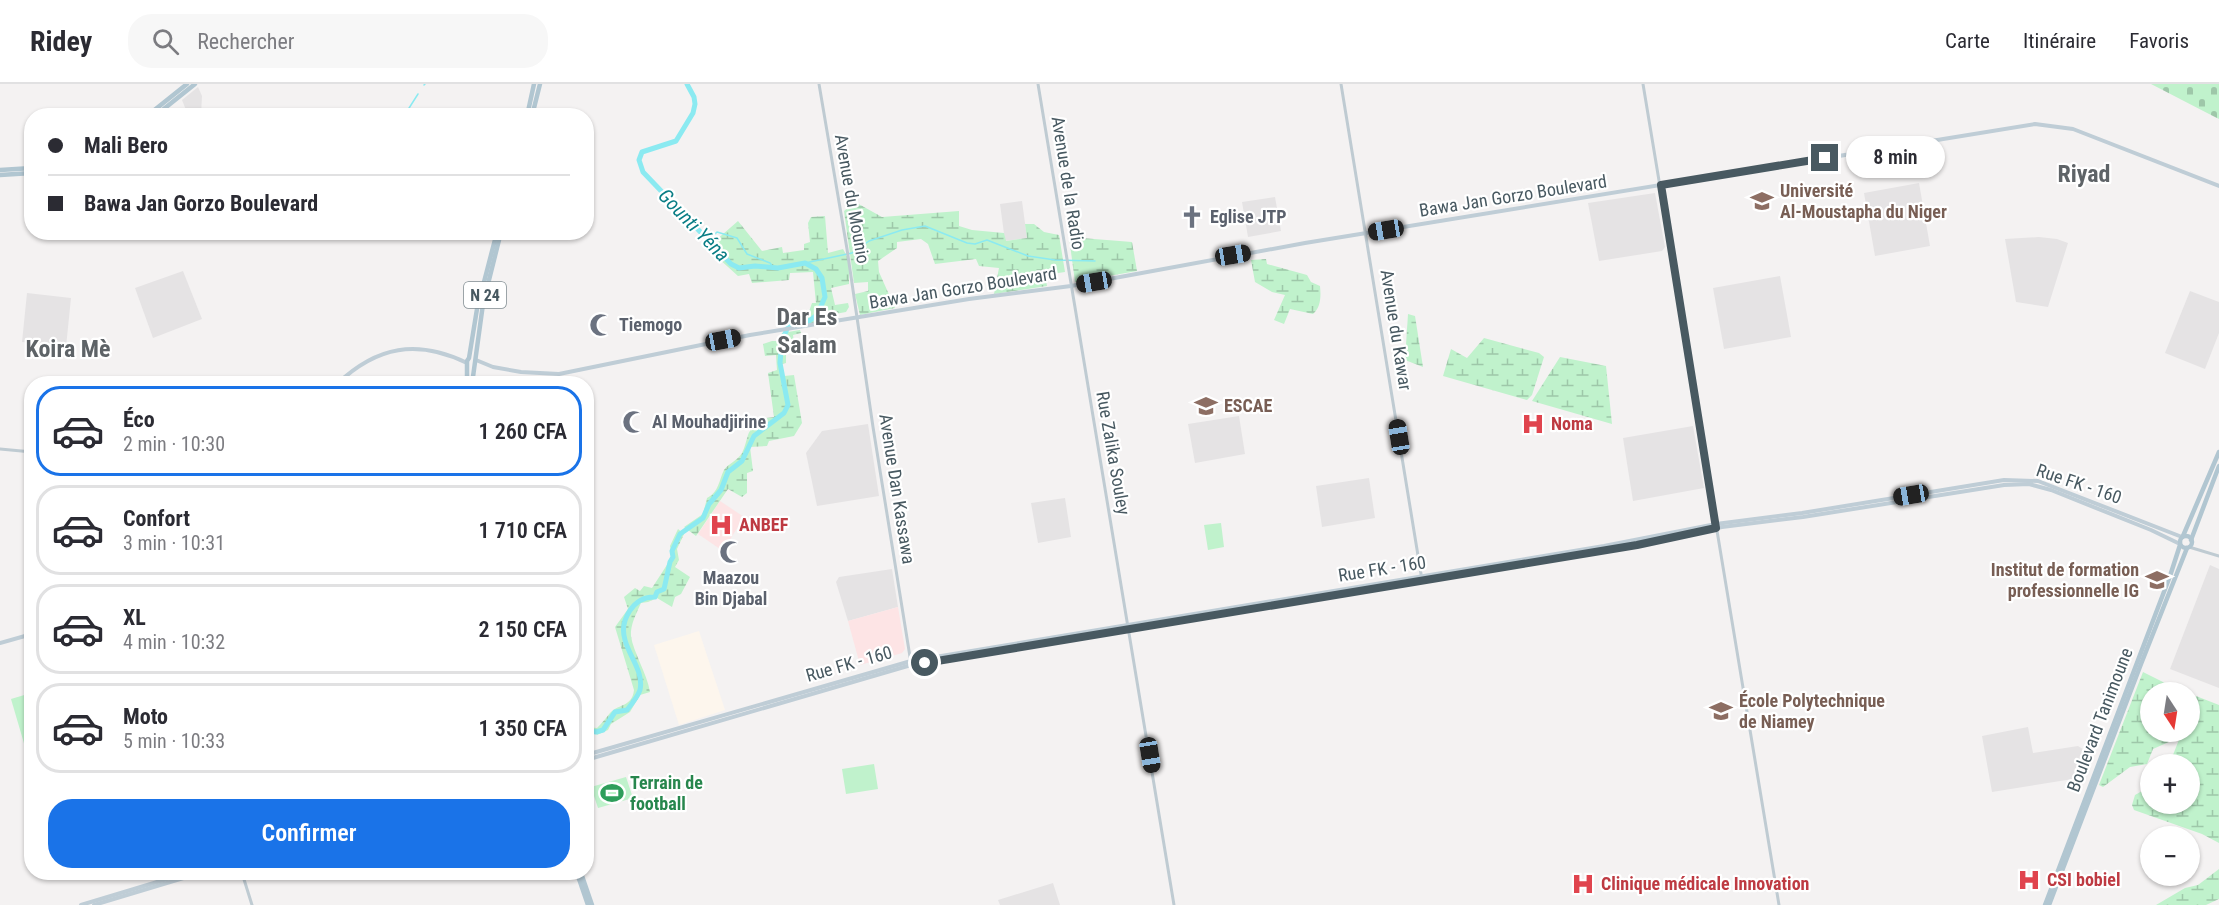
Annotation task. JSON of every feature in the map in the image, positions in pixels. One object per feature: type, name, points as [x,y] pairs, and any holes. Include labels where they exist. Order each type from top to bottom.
[{"type":"main road","points":[[157,108],[187,84]]},
{"type":"main road","points":[[165,108],[195,84]]},
{"type":"main road","points":[[532,105],[534,84]]},
{"type":"main road","points":[[531,108],[540,84]]},
{"type":"main road","name":"Bawa Jan Gorzo Boulevard","points":[[348,376],[362,364],[387,351],[417,350],[533,374],[559,374],[800,327],[969,299],[1071,286],[1367,233],[2035,124],[2073,129],[2219,186]]},
{"type":"main road","points":[[0,170],[24,168]]},
{"type":"main road","points":[[0,175],[24,173]]},
{"type":"main road","name":"N 24","points":[[468,376],[497,240]]},
{"type":"main road","name":"N 24","points":[[471,362],[472,376]]},
{"type":"main road","points":[[2219,452],[2183,536],[2191,540],[2219,466]]},
{"type":"main road","name":"Rue FK - 160","points":[[594,755],[911,663],[1422,578],[1716,526],[2004,480],[2055,487],[2183,536]]},
{"type":"main road","name":"Rue FK - 160","points":[[2030,482],[2123,519],[2180,545]]},
{"type":"main road","name":"Boulevard Tanimoune","points":[[2047,905],[2183,536]]},
{"type":"main road","name":"Boulevard Tanimoune","points":[[2047,905],[2191,540]]},
{"type":"main road","points":[[2180,545],[2188,547]]},
{"type":"main road","points":[[0,643],[24,636]]},
{"type":"main road","points":[[81,905],[164,880]]},
{"type":"main road","points":[[94,905],[177,880]]},
{"type":"main road","points":[[579,880],[588,905]]},
{"type":"main road","points":[[583,880],[592,905]]},
{"type":"street","name":"Avenue du Mounio","points":[[819,84],[849,260],[856,318]]},
{"type":"street","name":"Avenue de la Radio","points":[[1038,84],[1071,286]]},
{"type":"street","name":"Avenue du Kawar","points":[[1341,84],[1422,578]]},
{"type":"street","points":[[1643,84],[1779,905]]},
{"type":"street","name":"Rue Zalika Souley","points":[[1071,286],[1174,905]]},
{"type":"street","name":"Avenue Dan Kassawa","points":[[856,318],[911,663]]},
{"type":"street","points":[[0,449],[24,451]]},
{"type":"street","points":[[2191,540],[2199,549]]},
{"type":"street","points":[[2188,547],[2219,556]]},
{"type":"street","points":[[244,880],[252,905]]},
{"type":"shaded area","points":[[198,87],[202,96],[201,108],[185,108],[182,100]]},
{"type":"shaded area","points":[[1919,183],[1930,246],[1875,256],[1864,193]]},
{"type":"shaded area","points":[[1655,193],[1665,247],[1662,251],[1599,261],[1588,203]]},
{"type":"shaded area","points":[[1275,197],[1281,231],[1248,237],[1242,202]]},
{"type":"shaded area","points":[[1022,201],[1027,238],[1005,241],[1000,204]]},
{"type":"shaded area","points":[[2039,237],[2068,243],[2048,307],[2016,302],[2005,239]]},
{"type":"shaded area","points":[[183,271],[202,319],[153,338],[135,288]]},
{"type":"shaded area","points":[[1780,276],[1791,337],[1724,349],[1713,288]]},
{"type":"shaded area","points":[[2190,291],[2219,302],[2219,333],[2205,369],[2165,353]]},
{"type":"shaded area","points":[[27,293],[71,298],[66,347],[22,342]]},
{"type":"shaded area","points":[[1239,416],[1245,454],[1195,463],[1188,424]]},
{"type":"shaded area","points":[[868,424],[879,496],[817,506],[806,453],[822,431]]},
{"type":"shaded area","points":[[1693,426],[1704,488],[1633,501],[1623,438]]},
{"type":"shaded area","points":[[1369,478],[1375,518],[1322,527],[1316,486]]},
{"type":"shaded area","points":[[1065,498],[1071,537],[1038,543],[1031,503]]},
{"type":"shaded area","name":"ANBEF","points":[[720,501],[744,517],[723,551],[698,534]]},
{"type":"shaded area","points":[[2210,565],[2219,569],[2219,688],[2170,669]]},
{"type":"shaded area","points":[[892,569],[898,607],[848,621],[836,582],[839,577]]},
{"type":"shaded area","points":[[898,607],[905,649],[902,653],[860,665],[848,621]]},
{"type":"shaded area","points":[[699,631],[725,710],[679,725],[654,645]]},
{"type":"shaded area","points":[[2028,727],[2033,753],[2078,746],[2089,753],[2079,778],[1992,792],[1982,736]]},
{"type":"shaded area","points":[[1053,883],[1060,905],[1000,905],[998,900]]},
{"type":"green space","points":[[2151,84],[2219,84],[2219,119],[2211,115]]},
{"type":"green space","points":[[855,202],[882,217],[959,211],[959,226],[972,230],[1004,233],[1006,241],[1027,238],[1025,224],[1034,224],[1044,232],[1059,235],[1065,272],[1045,275],[1047,286],[994,294],[999,268],[979,266],[976,259],[935,264],[928,244],[921,239],[897,242],[897,248],[878,261],[879,272],[895,308],[860,315],[855,294],[868,291],[868,282],[854,283],[844,211]]},
{"type":"green space","points":[[825,216],[828,253],[843,249],[849,260],[849,284],[831,288],[835,305],[848,303],[849,307],[846,312],[835,314],[829,312],[818,322],[787,327],[787,325],[806,320],[812,303],[816,303],[813,272],[790,273],[789,280],[752,283],[749,274],[738,276],[707,248],[738,221],[762,251],[782,247],[783,253],[804,250],[804,244],[810,242],[808,223],[811,217]]},
{"type":"green space","points":[[1069,237],[1132,242],[1137,271],[1075,282]]},
{"type":"green space","points":[[1266,259],[1267,264],[1307,275],[1311,282],[1320,286],[1319,305],[1313,314],[1290,309],[1284,324],[1274,320],[1285,295],[1272,292],[1255,282],[1251,260]]},
{"type":"green space","points":[[1408,314],[1415,316],[1423,367],[1405,360]]},
{"type":"green space","points":[[800,330],[801,333],[793,335],[794,343],[786,345],[786,363],[782,364],[784,376],[794,375],[802,423],[794,436],[769,441],[767,446],[750,447],[753,471],[747,473],[747,493],[742,497],[728,489],[696,536],[684,527],[703,514],[707,498],[716,489],[724,470],[742,453],[749,433],[759,419],[774,417],[768,373],[777,370],[776,355],[765,356],[763,344],[779,341],[782,333]]},
{"type":"green space","points":[[1484,338],[1539,353],[1544,357],[1532,395],[1527,400],[1443,376],[1451,349],[1467,358]]},
{"type":"green space","points":[[1560,357],[1606,366],[1612,424],[1532,401]]},
{"type":"green space","points":[[1221,523],[1224,547],[1208,550],[1204,525]]},
{"type":"green space","points":[[678,529],[684,534],[677,549],[679,560],[675,567],[690,577],[681,594],[675,597],[672,607],[657,598],[641,603],[632,627],[632,642],[650,692],[640,695],[630,712],[611,724],[608,730],[597,735],[594,728],[597,728],[610,713],[628,702],[634,690],[615,627],[628,609],[624,597],[635,588],[640,591],[644,586],[652,588],[674,554],[670,546]]},
{"type":"green space","points":[[2143,672],[2163,682],[2140,682],[2140,742],[2169,742],[2153,749],[2151,754],[2140,754],[2140,765],[2130,767],[2103,787],[2099,785]]},
{"type":"green space","points":[[24,695],[24,743],[11,699]]},
{"type":"green space","points":[[2200,698],[2219,705],[2219,843],[2200,833],[2200,826],[2179,826],[2145,814],[2200,814],[2200,754],[2173,754],[2178,742],[2200,742]]},
{"type":"green space","points":[[874,764],[878,789],[846,794],[842,769]]},
{"type":"green space","name":"Terrain de football","points":[[626,777],[633,798],[598,808],[594,786]]},
{"type":"green space","points":[[2140,792],[2140,812],[2134,810],[2132,805],[2135,795]]},
{"type":"green space","points":[[2219,869],[2219,899],[2206,905],[2156,905],[2185,888],[2200,886],[2200,883]]},
{"type":"waterway","name":"Gounti Yéna","points":[[594,732],[603,730],[615,712],[627,710],[640,690],[638,670],[625,640],[626,617],[641,600],[655,597],[657,592],[664,589],[673,557],[672,551],[680,534],[703,518],[709,504],[721,490],[728,472],[742,461],[754,436],[784,413],[788,405],[780,363],[782,340],[789,325],[809,321],[817,315],[825,297],[822,278],[816,269],[805,263],[778,268],[755,266],[739,268],[731,264],[643,172],[639,160],[642,152],[676,141],[693,113],[694,97],[687,84]]},
{"type":"waterway","points":[[409,108],[418,94]]},
{"type":"waterway","points":[[805,263],[852,253],[869,241],[902,230],[925,226],[967,243],[975,244],[987,240],[1028,256],[1055,260],[1095,261]]},
{"type":"waterway","points":[[708,241],[717,232],[737,238],[747,254],[770,263],[774,268]]},
{"type":"place","name":"Université Al-Moustapha du Niger","points":[[1762,201]]},
{"type":"place","name":"Eglise JTP","points":[[1192,217]]},
{"type":"place","name":"Tiemogo","points":[[601,325]]},
{"type":"place","name":"ESCAE","points":[[1206,406]]},
{"type":"place","name":"Al Mouhadjirine","points":[[634,422]]},
{"type":"place","name":"Noma","points":[[1533,424]]},
{"type":"place","name":"ANBEF","points":[[721,525]]},
{"type":"place","name":"Maazou Bin Djabal","points":[[731,552]]},
{"type":"place","name":"Institut de formation professionnelle IG","points":[[2157,580]]},
{"type":"place","name":"École Polytechnique de Niamey","points":[[1721,711]]},
{"type":"place","name":"Terrain de football","points":[[612,793]]},
{"type":"place","name":"CSI bobiel","points":[[2029,880]]},
{"type":"place","name":"Clinique médicale Innovation","points":[[1583,884]]},
{"type":"district","name":"Riyad","points":[[2084,174]]},
{"type":"district","name":"Dar Es Salam","points":[[807,331]]},
{"type":"district","name":"Koira Mè","points":[[68,349]]},
{"type":"route","points":[[925,663],[1637,545],[1716,528],[1661,185],[1825,158]]}]
